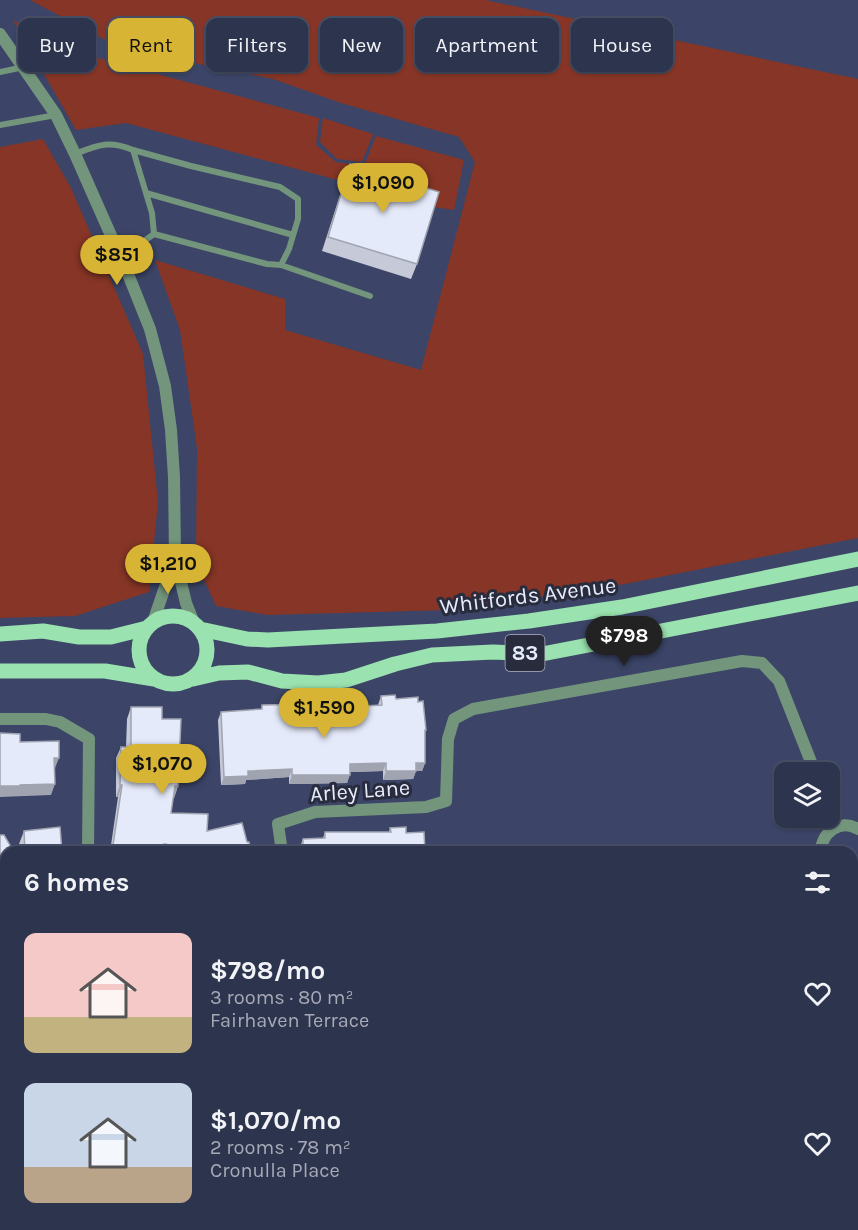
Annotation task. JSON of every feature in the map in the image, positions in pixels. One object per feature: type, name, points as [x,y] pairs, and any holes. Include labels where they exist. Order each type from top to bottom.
[{"type":"main road","name":"Whitfords Avenue","points":[[197,626],[247,639],[268,640],[449,629],[529,621],[622,608],[858,559]]},
{"type":"main road","name":"83","points":[[0,671],[105,671],[154,679],[173,685],[219,673],[248,672],[282,681],[318,683],[346,680],[432,655],[493,652],[542,654],[858,593]]},
{"type":"main road","name":"83","points":[[0,634],[43,631],[79,637],[111,637],[150,625],[163,617],[174,616],[184,618],[197,626]]},
{"type":"main road","points":[[150,625],[141,638],[139,649],[140,661],[154,679]]},
{"type":"main road","points":[[193,679],[206,662],[208,650],[206,639],[197,626]]},
{"type":"street","points":[[0,33],[18,58]]},
{"type":"street","points":[[27,72],[56,115],[75,154],[150,329],[165,386],[171,430],[175,556],[186,603],[197,626]]},
{"type":"street","points":[[150,625],[175,556]]},
{"type":"street","name":"Arley Lane","points":[[281,846],[278,824],[315,812],[426,807],[446,801],[448,739],[454,719],[472,709],[742,661],[762,663],[779,681],[811,762]]},
{"type":"street","points":[[0,719],[46,719],[60,722],[89,739],[88,846]]},
{"type":"street","points":[[840,826],[854,826],[858,829]]},
{"type":"street","points":[[822,846],[822,840],[834,828]]},
{"type":"lane","points":[[0,72],[18,68]]},
{"type":"lane","points":[[0,125],[56,115]]},
{"type":"lane","points":[[75,154],[106,143],[121,145],[280,187],[298,199],[298,219],[289,249],[281,265]]},
{"type":"lane","points":[[133,150],[152,213],[154,234]]},
{"type":"lane","points":[[146,193],[293,235]]},
{"type":"lane","points":[[118,255],[138,246],[154,234]]},
{"type":"lane","points":[[154,234],[267,264],[281,265],[370,296]]},
{"type":"shaded area","points":[[30,0],[485,0],[571,18],[571,72],[673,72],[673,40],[858,79],[858,538],[625,584],[450,610],[267,615],[216,606],[196,562],[197,448],[180,330],[155,260],[285,299],[285,330],[421,370],[475,162],[459,137],[341,103],[273,79],[239,72],[308,72],[308,18],[206,18],[206,65],[194,63],[194,18],[108,18],[108,41],[96,35],[96,18],[64,18]]},
{"type":"shaded area","points":[[96,57],[108,61],[108,72],[150,72],[319,118],[316,145],[336,162],[364,166],[376,136],[464,160],[454,210],[433,207],[344,179],[334,179],[126,123],[76,130],[43,72],[96,72]]},
{"type":"shaded area","points":[[323,118],[373,134],[362,162],[337,159],[320,142]]},
{"type":"shaded area","points":[[43,139],[71,188],[143,354],[158,502],[149,592],[75,616],[0,618],[0,147]]},
{"type":"building","points":[[350,164],[439,192],[417,264],[328,237]]},
{"type":"building","points":[[395,695],[396,699],[418,697],[418,702],[423,701],[426,730],[425,763],[416,763],[416,771],[386,771],[386,763],[350,764],[350,775],[292,775],[292,769],[248,771],[248,776],[224,777],[221,712],[262,709],[262,705],[318,704],[318,717],[352,717],[352,708],[382,705],[381,696]]},
{"type":"building","points":[[131,707],[162,707],[162,719],[181,719],[178,786],[175,786],[171,813],[208,814],[207,831],[242,823],[250,846],[164,844],[164,846],[113,846],[122,785],[120,785],[121,747],[131,747]]},
{"type":"building","points":[[0,733],[20,734],[20,742],[59,741],[59,758],[54,758],[55,784],[0,786]]},
{"type":"building","points":[[60,827],[62,846],[25,846],[24,831]]},
{"type":"building","points":[[406,827],[406,833],[424,832],[425,846],[303,846],[303,839],[325,838],[325,832],[391,832],[390,828]]},
{"type":"building","points":[[0,835],[4,835],[10,846],[0,846]]}]
